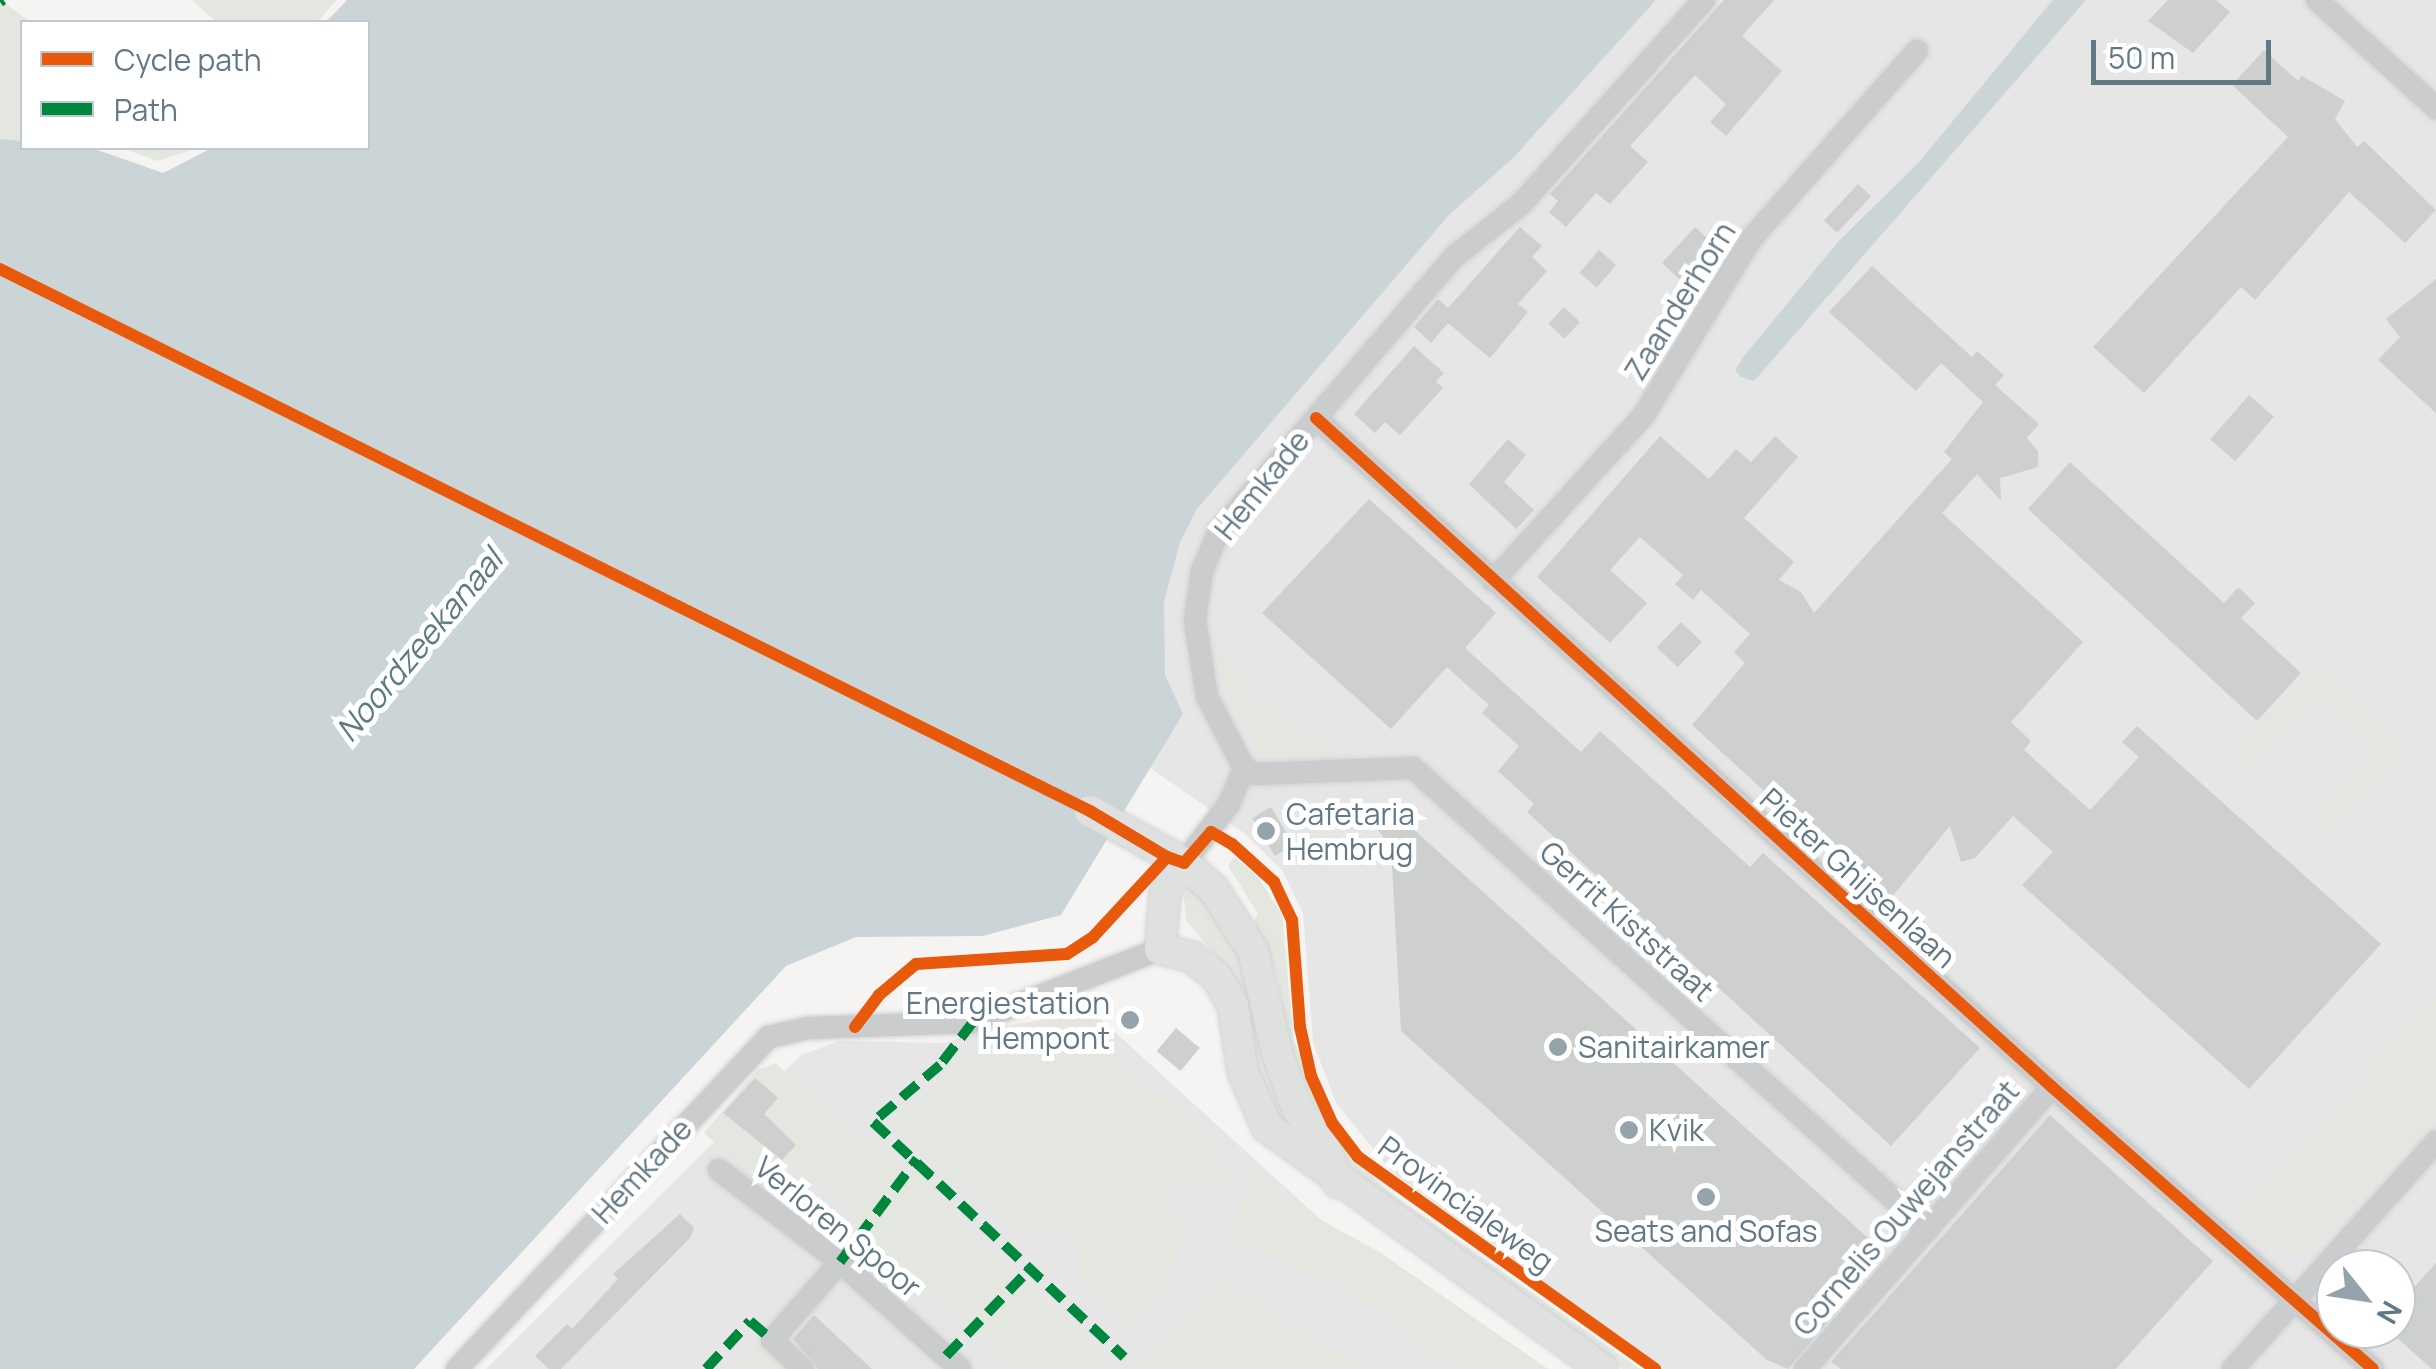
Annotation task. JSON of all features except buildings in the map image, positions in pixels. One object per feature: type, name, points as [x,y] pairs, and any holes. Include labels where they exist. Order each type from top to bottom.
[{"type":"main road","name":"Provincialeweg","points":[[1090,811],[1184,864],[1214,890],[1253,950],[1278,1056],[1298,1110],[1324,1146],[1338,1183]]},
{"type":"main road","points":[[1160,950],[1165,894],[1184,864]]},
{"type":"main road","name":"Provincialeweg","points":[[1160,950],[1192,956],[1217,976],[1234,1006],[1243,1072],[1267,1128],[1338,1183],[1602,1369]]},
{"type":"street","name":"Hemkade","points":[[1244,768],[1207,697],[1195,620],[1202,571],[1219,531],[1456,256],[1521,204],[1704,0]]},
{"type":"street","points":[[2317,0],[2436,108]]},
{"type":"street","name":"Zaanderhorn","points":[[1493,581],[1644,416],[1751,239],[1917,50]]},
{"type":"street","name":"Pieter Ghijsenlaan","points":[[1316,418],[2052,1087],[2373,1369]]},
{"type":"street","points":[[1184,864],[1229,804],[1244,768]]},
{"type":"street","name":"Gerrit Kiststraat","points":[[1244,768],[1256,774],[1413,768],[1928,1230]]},
{"type":"street","name":"Hemkade","points":[[456,1369],[769,1037],[807,1028],[973,1022],[1160,950]]},
{"type":"street","name":"Cornelis Ouwejanstraat","points":[[1805,1369],[2052,1087]]},
{"type":"street","points":[[2233,1369],[2436,1142]]},
{"type":"street","name":"Verloren Spoor","points":[[719,1170],[840,1262],[960,1369]]},
{"type":"street","points":[[804,1369],[772,1340],[840,1262]]},
{"type":"shaded area","points":[[0,0],[28,20],[20,20],[20,141],[0,139]]},
{"type":"shaded area","points":[[192,0],[337,0],[319,20],[214,20]]},
{"type":"shaded area","points":[[1591,0],[2436,0],[2436,1369],[1656,1369],[1392,1172],[1336,1103],[1313,1042],[1303,913],[1282,870],[1244,833],[1104,736],[1058,585]]},
{"type":"shaded area","points":[[127,150],[191,150],[158,161]]},
{"type":"shaded area","points":[[1235,647],[1239,652],[1230,666],[1248,692],[1319,749],[1331,736],[1334,757],[1262,755],[1224,683],[1217,658]]},
{"type":"shaded area","points":[[2317,661],[2408,745],[2330,832],[2315,820],[2379,750],[2321,695],[2255,764],[2237,749]]},
{"type":"shaded area","points":[[1234,857],[1258,877],[1282,915],[1294,1040],[1334,1136],[1388,1191],[1640,1369],[1623,1369],[1377,1196],[1329,1142],[1289,1044],[1277,976],[1254,921],[1258,914],[1228,866]]},
{"type":"shaded area","points":[[1191,887],[1205,896],[1244,964],[1271,1081],[1307,1132],[1282,1125],[1261,1091],[1224,965],[1186,921],[1184,896]]},
{"type":"shaded area","points":[[2436,998],[2436,1113],[2319,1243],[2299,1255],[2272,1247],[2238,1217]]},
{"type":"shaded area","points":[[1096,999],[1115,1069],[1167,1099],[1236,1179],[1178,1185],[1165,1204],[1181,1230],[1175,1266],[1128,1333],[1083,1286],[1078,1237],[1028,1235],[886,1124],[992,1043]]},
{"type":"shaded area","points":[[1093,1012],[1319,1218],[1544,1369],[486,1369],[801,1055],[840,1041],[945,1043],[991,1028]]},
{"type":"shaded area","points":[[775,1063],[910,1177],[915,1173],[1112,1369],[1020,1369],[782,1151],[757,1179],[704,1133],[757,1070]]},
{"type":"shaded area","points":[[1256,1172],[1302,1210],[1378,1251],[1548,1369],[1458,1369],[1340,1285],[1224,1239]]},
{"type":"shaded area","points":[[1221,1280],[1362,1369],[1136,1369]]},
{"type":"shaded area","points":[[758,1344],[786,1369],[735,1369]]},
{"type":"water","name":"Noordzeekanaal","points":[[347,0],[1656,0],[1513,158],[1449,215],[1197,509],[1180,542],[1164,602],[1165,675],[1183,714],[1061,915],[983,936],[856,937],[786,966],[414,1369],[0,1369],[0,139],[20,141],[20,150],[98,150],[163,173],[208,150],[370,150],[370,20],[328,20]]},
{"type":"water","points":[[2053,0],[2086,0],[1754,381],[1741,377],[1735,370],[1744,356],[1838,242],[1918,163]]},
{"type":"ferry route","points":[[0,269],[1077,805]]},
{"type":"marked path","points":[[973,1022],[940,1065],[873,1122],[1124,1357]]},
{"type":"marked path","points":[[840,1262],[917,1159]]},
{"type":"marked path","points":[[946,1356],[1033,1266]]},
{"type":"marked path","points":[[706,1369],[750,1321],[772,1340]]},
{"type":"cycle path","points":[[0,269],[1090,811],[1167,857],[1184,863],[1211,832],[1232,844],[1274,882],[1292,920],[1300,1027],[1311,1076],[1332,1123],[1358,1157],[1655,1369]]},
{"type":"cycle path","points":[[1316,418],[2052,1087],[2373,1369]]},
{"type":"cycle path","points":[[855,1027],[879,995],[916,964],[1067,954],[1093,937],[1167,857]]},
{"type":"place","name":"Cafetaria Hembrug","points":[[1266,831]]},
{"type":"place","name":"Energiestation Hempont","points":[[1130,1020]]},
{"type":"place","name":"Sanitairkamer","points":[[1558,1047]]},
{"type":"place","name":"Kvik","points":[[1629,1130]]},
{"type":"place","name":"Seats and Sofas","points":[[1706,1197]]}]
